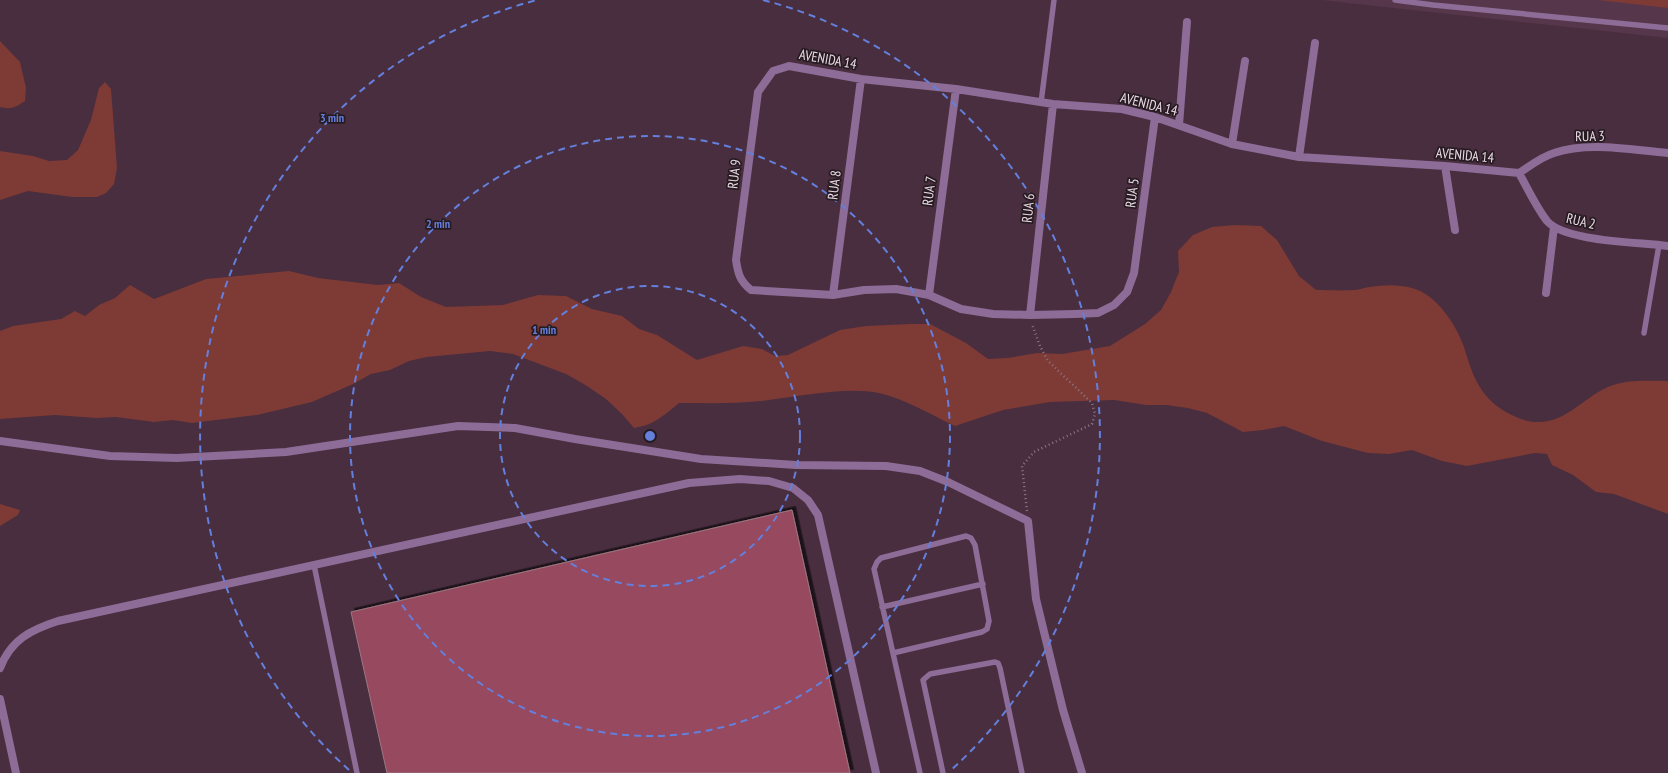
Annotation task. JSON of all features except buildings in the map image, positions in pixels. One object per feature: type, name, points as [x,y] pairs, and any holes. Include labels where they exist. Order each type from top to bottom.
[{"type":"street","points":[[1179,125],[1188,22]]},
{"type":"street","points":[[1299,157],[1315,43]]},
{"type":"street","points":[[1232,144],[1245,61]]},
{"type":"street","name":"AVENIDA 14","points":[[758,92],[773,71],[789,66],[861,79],[956,89],[1053,104],[1122,109],[1155,116],[1232,144],[1299,157],[1445,166],[1519,173]]},
{"type":"street","name":"RUA 8","points":[[833,295],[861,79]]},
{"type":"street","name":"RUA 7","points":[[929,295],[956,89]]},
{"type":"street","name":"RUA 9","points":[[736,260],[758,92]]},
{"type":"street","name":"RUA 6","points":[[1030,315],[1053,104]]},
{"type":"street","name":"RUA 5","points":[[736,260],[738,275],[750,290],[833,295],[864,290],[896,289],[929,295],[961,309],[993,314],[1030,315],[1098,313],[1114,305],[1127,292],[1134,273],[1155,116]]},
{"type":"street","name":"RUA 3","points":[[1519,173],[1553,153],[1574,148],[1601,148],[1668,153]]},
{"type":"street","points":[[1445,166],[1455,230]]},
{"type":"street","name":"RUA 2","points":[[1519,173],[1547,221],[1560,231],[1579,237],[1668,246]]},
{"type":"street","points":[[1546,293],[1554,227]]},
{"type":"street","points":[[0,441],[110,456],[177,458],[286,452],[458,426],[515,428],[701,459],[796,465],[886,466],[920,471],[948,482],[1028,521],[1036,599],[1063,710],[1082,773]]},
{"type":"street","points":[[0,668],[4,657],[14,643],[43,625],[58,621],[688,483],[740,479],[769,481],[793,488],[808,500],[818,515],[876,773]]},
{"type":"street","points":[[0,699],[16,773]]},
{"type":"lane","points":[[1040,102],[1054,0]]},
{"type":"lane","points":[[1395,0],[1668,28]]},
{"type":"lane","points":[[1644,333],[1658,245]]},
{"type":"lane","points":[[893,653],[982,632],[987,629],[990,621],[975,545],[971,538],[966,536],[881,558],[876,562],[874,569],[920,773]]},
{"type":"lane","points":[[314,565],[357,773]]},
{"type":"lane","points":[[882,607],[983,584]]},
{"type":"lane","points":[[943,773],[923,680],[930,674],[995,662],[998,663],[1000,668],[1022,773]]},
{"type":"path","points":[[1028,521],[1022,466],[1034,452],[1092,424],[1095,414],[1092,404],[1048,361],[1040,346],[1030,315]]},
{"type":"shaded area","points":[[1322,0],[1668,0],[1668,38],[1357,4]]},
{"type":"shaded area","points":[[1597,0],[1668,0],[1668,8]]},
{"type":"shaded area","points":[[0,41],[20,62],[26,88],[25,101],[10,108],[0,107]]},
{"type":"shaded area","points":[[105,82],[111,89],[117,168],[114,184],[106,193],[97,197],[72,197],[28,191],[0,200],[0,151],[33,156],[49,161],[67,160],[78,150],[91,120],[99,88]]},
{"type":"shaded area","points":[[1235,225],[1261,226],[1277,240],[1299,276],[1316,290],[1357,290],[1368,287],[1396,285],[1421,291],[1437,303],[1456,329],[1473,374],[1483,392],[1499,408],[1521,419],[1535,422],[1557,418],[1568,413],[1597,393],[1615,384],[1638,381],[1668,381],[1668,514],[1614,494],[1596,492],[1573,475],[1552,465],[1547,454],[1535,453],[1467,466],[1442,461],[1412,450],[1389,454],[1368,453],[1322,441],[1284,426],[1243,432],[1207,413],[1188,408],[1166,405],[1146,405],[1114,400],[1050,402],[1003,410],[955,426],[909,403],[879,393],[866,391],[836,391],[751,402],[679,403],[653,422],[634,428],[606,399],[566,374],[513,354],[490,351],[427,357],[409,361],[390,370],[371,374],[353,384],[312,402],[257,415],[192,423],[173,420],[154,422],[116,417],[96,418],[55,415],[0,419],[0,331],[13,326],[61,319],[75,311],[85,316],[99,305],[115,298],[130,285],[154,299],[206,279],[289,271],[318,278],[378,285],[399,283],[421,297],[446,307],[503,305],[538,295],[566,296],[592,309],[622,316],[639,329],[657,335],[697,360],[743,346],[762,349],[775,356],[788,355],[840,330],[866,326],[910,324],[930,324],[966,343],[988,359],[1008,358],[1037,353],[1062,354],[1110,346],[1145,324],[1161,310],[1171,292],[1179,272],[1178,251],[1193,235],[1212,227]]},
{"type":"shaded area","points":[[0,504],[20,510],[18,515],[0,526]]}]
